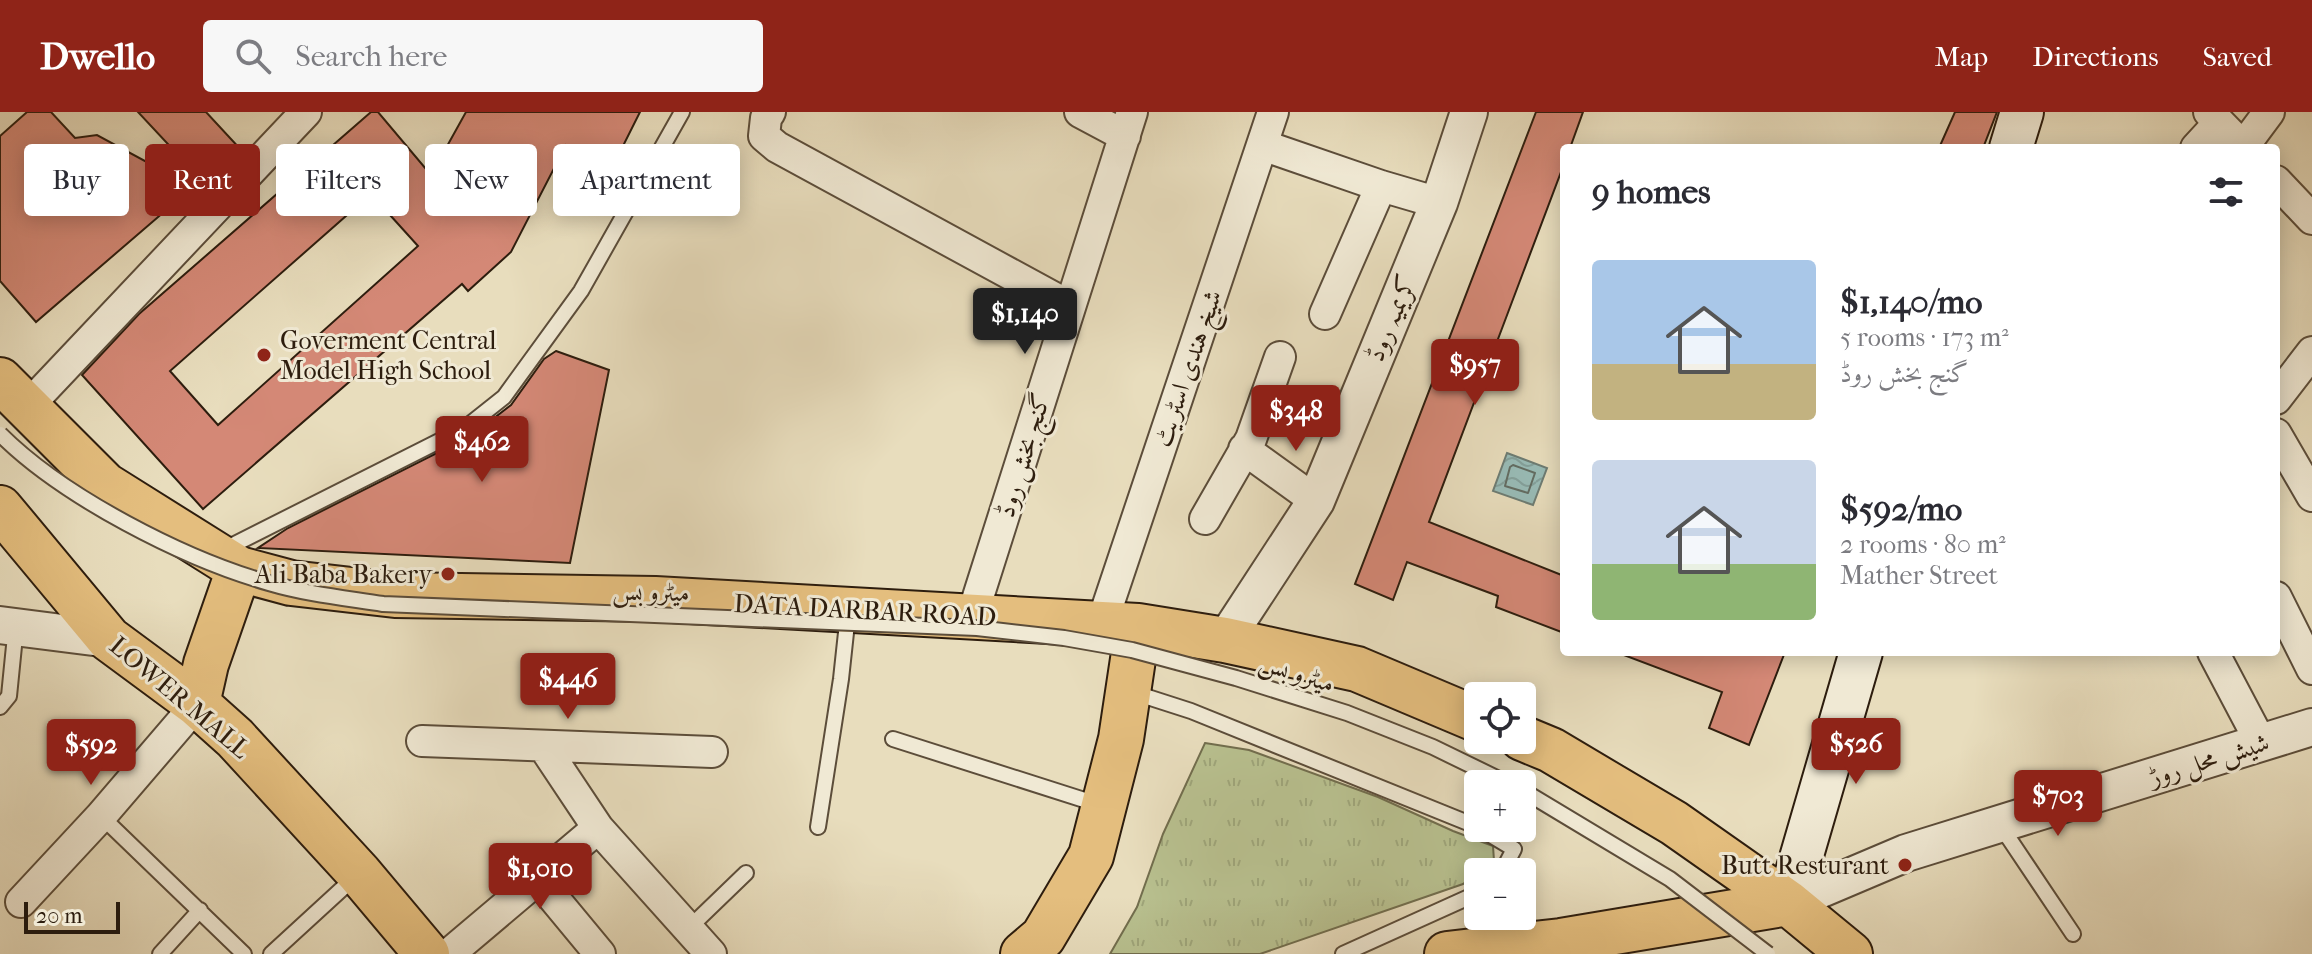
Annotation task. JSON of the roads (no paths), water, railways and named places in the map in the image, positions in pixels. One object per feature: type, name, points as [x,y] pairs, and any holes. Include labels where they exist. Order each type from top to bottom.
[{"type":"main road","points":[[2012,144],[2022,112]]},
{"type":"main road","points":[[9,407],[105,485],[228,562],[197,704]]},
{"type":"main road","name":"LOWER MALL","points":[[0,508],[109,639],[197,704],[235,738],[359,873],[427,954]]},
{"type":"main road","name":"DATA DARBAR ROAD","points":[[228,562],[291,583],[395,595],[655,599],[1120,625],[1225,640],[1357,669],[1464,714]]},
{"type":"main road","points":[[1023,954],[1043,937],[1091,856],[1121,739],[1128,691],[1120,625]]},
{"type":"main road","points":[[1788,903],[1860,656]]},
{"type":"main road","points":[[1536,744],[1674,823],[1788,903],[1850,954]]},
{"type":"main road","points":[[1447,954],[1561,941],[1788,903]]},
{"type":"street","points":[[9,407],[306,112]]},
{"type":"street","points":[[770,112],[766,118],[764,136],[777,147],[1069,306]]},
{"type":"street","points":[[1080,112],[1128,124]]},
{"type":"street","name":"شیخ ہندی اسٹریٹ","points":[[1120,625],[1273,112]]},
{"type":"street","name":"کریمیہ روڈ","points":[[1225,640],[1316,501],[1439,203],[1469,112]]},
{"type":"street","points":[[2245,144],[2269,112]]},
{"type":"street","points":[[2198,144],[2214,117],[2240,144]]},
{"type":"street","name":"گنج بخش روڈ","points":[[972,616],[1128,124]]},
{"type":"street","points":[[1262,145],[1439,203]]},
{"type":"street","points":[[2280,185],[2312,219]]},
{"type":"street","points":[[1325,314],[1381,186]]},
{"type":"street","points":[[2280,394],[2312,352]]},
{"type":"street","points":[[1205,519],[1251,439],[1280,357]]},
{"type":"street","points":[[2280,441],[2312,496]]},
{"type":"street","points":[[1244,449],[1316,501]]},
{"type":"street","points":[[2280,605],[2312,669]]},
{"type":"street","points":[[8,625],[109,639]]},
{"type":"street","points":[[2215,656],[2261,743]]},
{"type":"street","points":[[21,902],[101,816],[197,704]]},
{"type":"street","name":"شیش محل روڑ","points":[[1788,903],[1906,853],[2312,727]]},
{"type":"street","points":[[422,741],[712,752]]},
{"type":"street","points":[[544,747],[598,828],[711,954]]},
{"type":"street","points":[[449,954],[598,828]]},
{"type":"street","points":[[537,878],[600,954]]},
{"type":"lane","points":[[228,562],[465,428],[504,397],[581,291],[682,112]]},
{"type":"lane","name":"میٹرو بس","points":[[9,407],[54,479],[121,519],[194,556],[269,583],[383,604],[977,628],[1064,638],[1132,650],[1347,713],[1433,747],[1480,770]]},
{"type":"lane","points":[[818,827],[841,679],[848,609]]},
{"type":"lane","points":[[0,707],[9,696],[8,625]]},
{"type":"lane","points":[[1128,691],[1191,711],[1464,822]]},
{"type":"lane","points":[[893,739],[1104,806]]},
{"type":"lane","points":[[1536,798],[1670,879],[1768,954]]},
{"type":"lane","points":[[101,816],[244,954]]},
{"type":"lane","points":[[2000,824],[2073,934]]},
{"type":"lane","points":[[1502,842],[1514,849],[1509,858]]},
{"type":"lane","points":[[271,954],[359,873]]},
{"type":"lane","points":[[689,928],[746,873]]},
{"type":"lane","points":[[1343,954],[1464,899]]},
{"type":"lane","points":[[160,954],[200,910]]},
{"type":"water","points":[[1507,453],[1547,468],[1533,505],[1493,491]]},
{"type":"place","name":"Goverment Central Model High School","points":[[264,355]]},
{"type":"place","name":"Ali Baba Bakery","points":[[448,574]]},
{"type":"place","name":"Butt Resturant","points":[[1905,865]]}]
